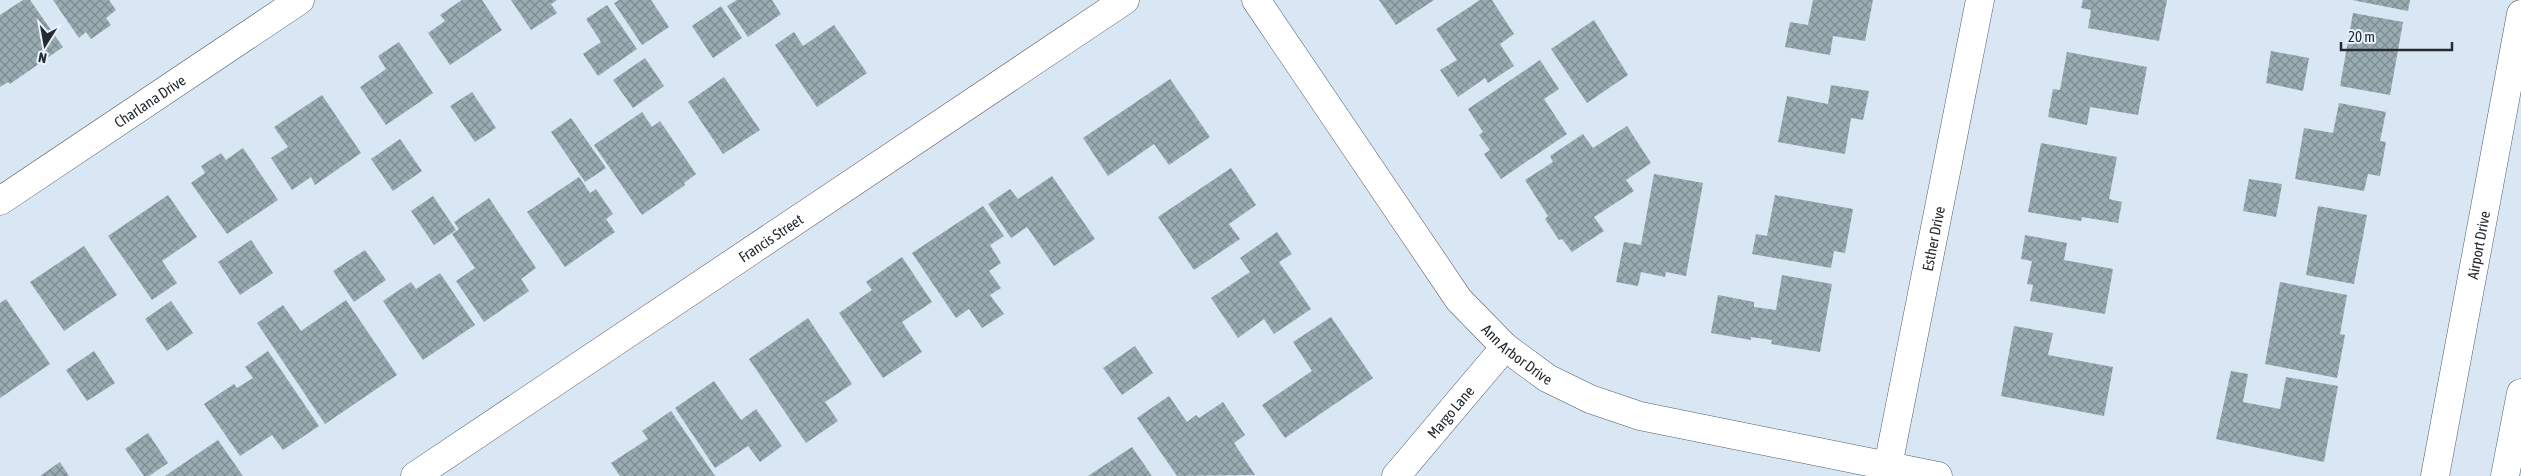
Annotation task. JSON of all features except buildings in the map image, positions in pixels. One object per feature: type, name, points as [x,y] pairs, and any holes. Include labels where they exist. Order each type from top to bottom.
[{"type":"street","name":"Charlana Drive","points":[[0,201],[300,0]]},
{"type":"street","name":"Francis Street","points":[[415,476],[1124,0]]},
{"type":"street","name":"Ann Arbor Drive","points":[[1256,0],[1459,300],[1505,347],[1556,382],[1590,399],[1640,416],[1887,471],[1938,476]]},
{"type":"street","name":"Esther Drive","points":[[1887,471],[1980,0]]},
{"type":"street","name":"Airport Drive","points":[[2435,476],[2521,14]]},
{"type":"street","name":"Margo Lane","points":[[1396,476],[1505,347]]},
{"type":"street","points":[[2506,476],[2521,393]]}]
